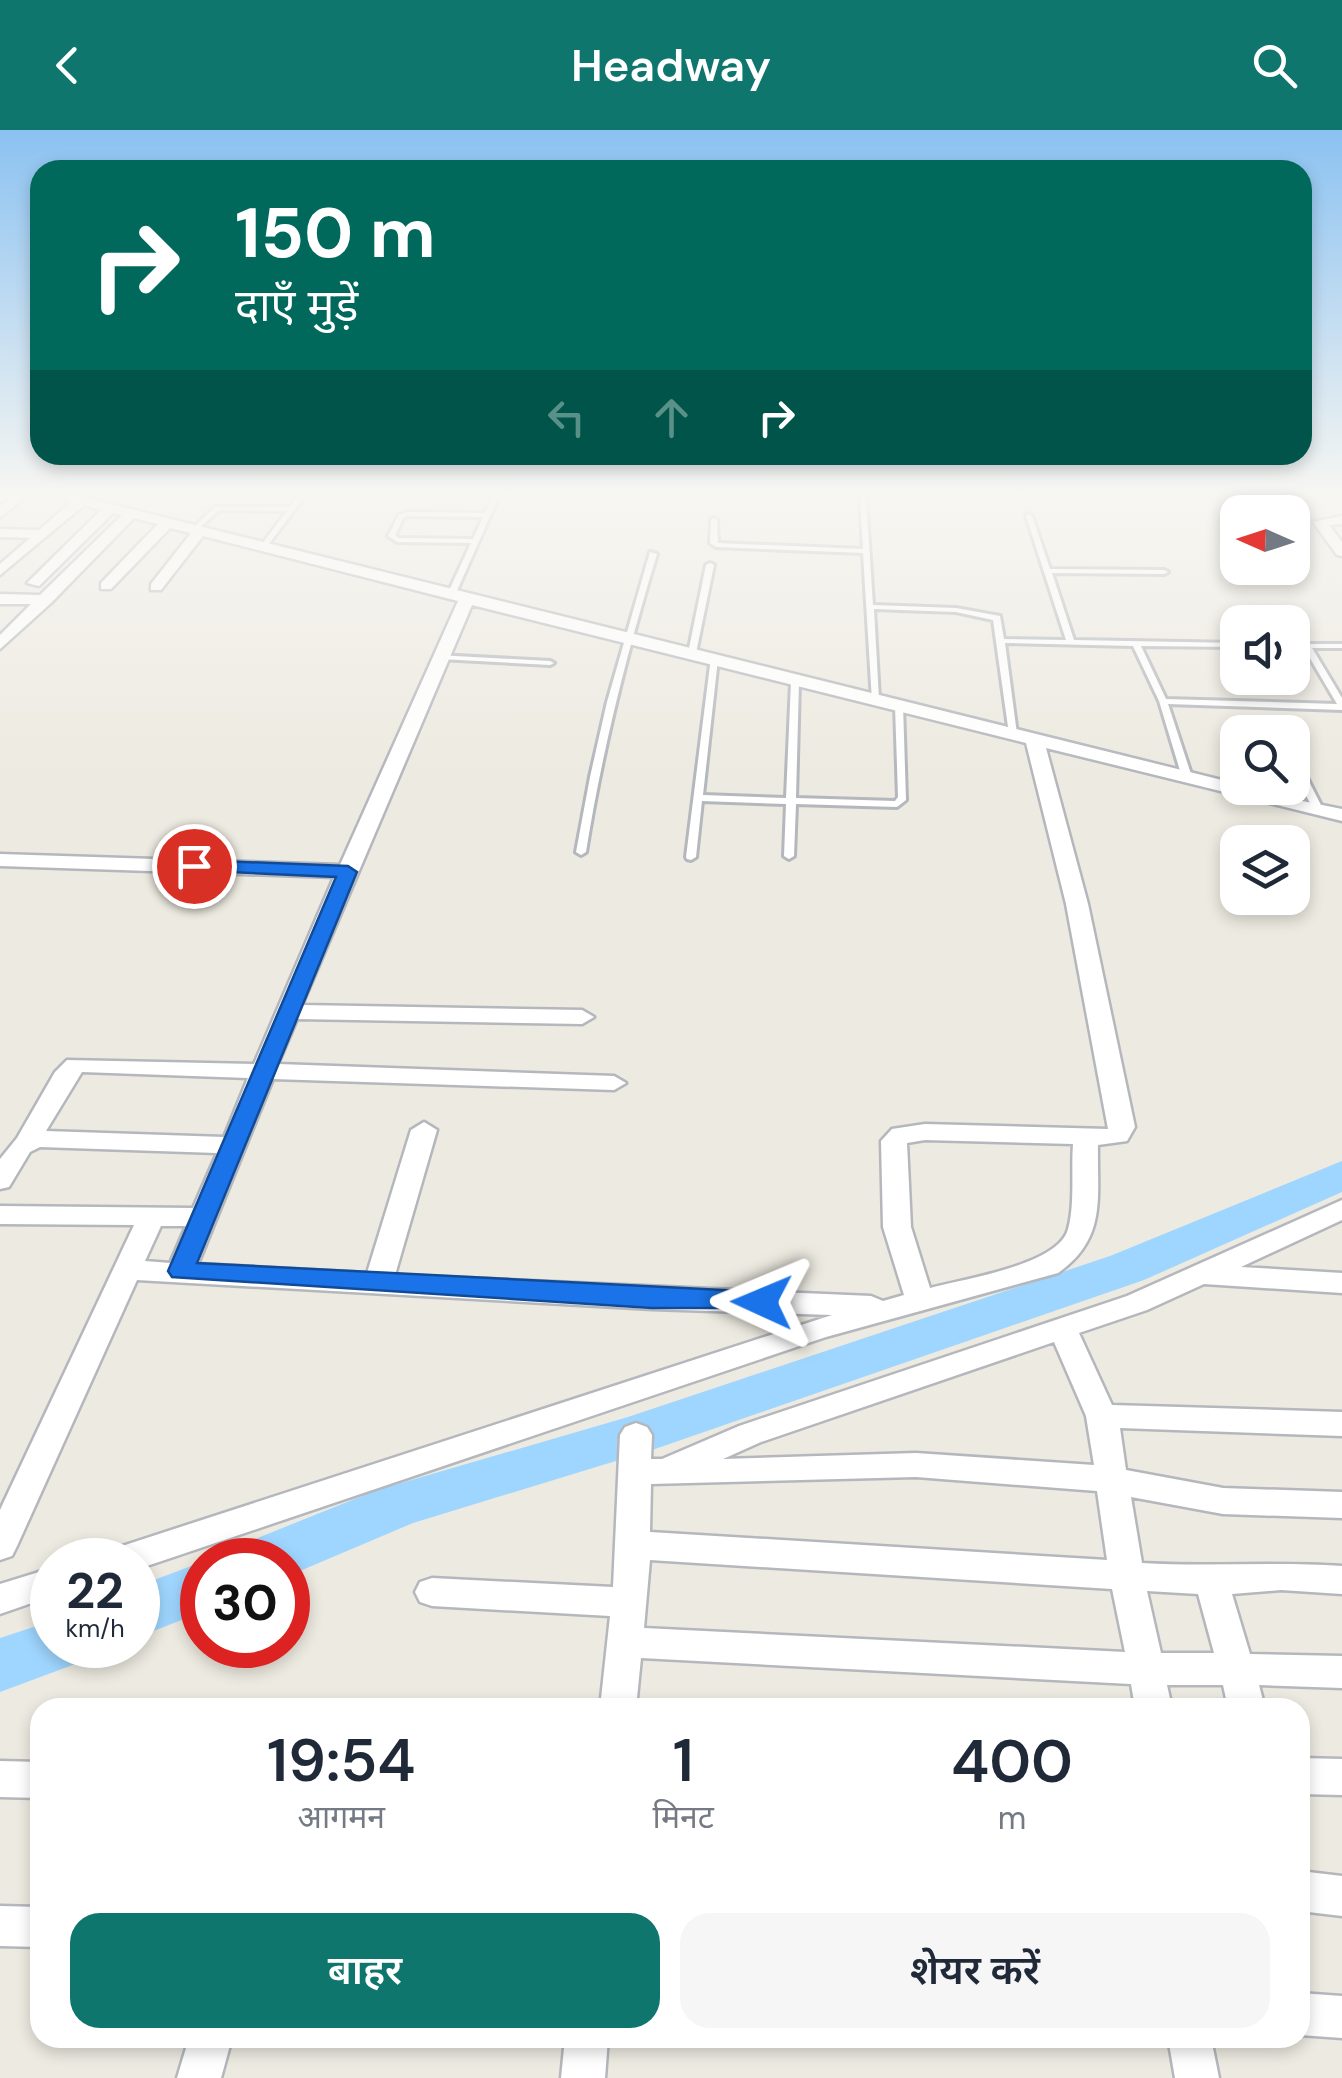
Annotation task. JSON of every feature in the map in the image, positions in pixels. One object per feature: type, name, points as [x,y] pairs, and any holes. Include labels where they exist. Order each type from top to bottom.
[{"type":"street","points":[[0,644],[58,587]]},
{"type":"street","points":[[423,587],[1342,815]]},
{"type":"street","points":[[181,1271],[440,657],[460,596]]},
{"type":"street","points":[[3,602],[46,600]]},
{"type":"street","points":[[908,1304],[898,1227],[894,1141],[902,1135],[925,1132],[1118,1135],[1122,1127],[1077,904],[1041,757],[1022,736]]},
{"type":"street","points":[[0,860],[348,872]]},
{"type":"street","points":[[289,1012],[582,1016]]},
{"type":"street","points":[[0,1181],[73,1066],[614,1083]]},
{"type":"street","points":[[378,1283],[424,1130]]},
{"type":"street","points":[[160,1547],[818,1329],[1048,1266],[1071,1250],[1082,1230],[1086,1135]]},
{"type":"street","points":[[28,1141],[61,1138],[233,1144]]},
{"type":"street","points":[[651,1471],[1137,1304],[1342,1209]]},
{"type":"street","points":[[0,1216],[204,1217]]},
{"type":"street","points":[[0,1546],[150,1218]]},
{"type":"street","points":[[128,1270],[908,1304]]},
{"type":"street","points":[[1198,1274],[1342,1283]]},
{"type":"street","points":[[1063,1330],[1102,1416],[1127,1578],[1152,1698]]},
{"type":"street","points":[[1102,1416],[1342,1424]]},
{"type":"street","points":[[619,1698],[634,1545],[651,1471],[636,1435]]},
{"type":"street","points":[[651,1471],[916,1465],[1110,1479],[1168,1494],[1223,1501],[1342,1504]]},
{"type":"street","points":[[634,1545],[914,1560],[1127,1578],[1212,1580],[1281,1576],[1342,1580]]},
{"type":"street","points":[[1212,1580],[1244,1698]]},
{"type":"street","points":[[0,1599],[30,1589]]},
{"type":"street","points":[[432,1592],[630,1602]]},
{"type":"street","points":[[625,1642],[1145,1670],[1342,1672]]},
{"type":"street","points":[[1310,1776],[1342,1778]]},
{"type":"street","points":[[0,1780],[30,1780]]},
{"type":"street","points":[[1310,1893],[1342,1896]]},
{"type":"street","points":[[0,1926],[30,1927]]},
{"type":"street","points":[[1310,2015],[1342,2017]]},
{"type":"street","points":[[199,2078],[208,2048]]},
{"type":"street","points":[[583,2078],[585,2048]]},
{"type":"street","points":[[1192,2048],[1197,2078]]},
{"type":"lane","points":[[460,596],[463,587]]},
{"type":"lane","points":[[580,852],[589,798],[645,587]]},
{"type":"lane","points":[[692,653],[706,587]]},
{"type":"lane","points":[[870,587],[875,699]]},
{"type":"lane","points":[[1052,587],[1071,642]]},
{"type":"lane","points":[[871,607],[990,613],[997,618],[1022,736]]},
{"type":"lane","points":[[1000,641],[1220,645]]},
{"type":"lane","points":[[1136,643],[1163,701],[1186,774]]},
{"type":"lane","points":[[1310,647],[1342,646]]},
{"type":"lane","points":[[1310,654],[1342,706]]},
{"type":"lane","points":[[440,657],[550,663]]},
{"type":"lane","points":[[691,857],[714,660]]},
{"type":"lane","points":[[789,856],[796,682]]},
{"type":"lane","points":[[1163,701],[1342,706]]},
{"type":"lane","points":[[697,798],[791,803],[902,801],[899,705]]},
{"type":"lane","points":[[1310,793],[1318,809]]},
{"type":"waterway","points":[[310,1542],[397,1506],[636,1435],[1127,1268],[1342,1175]]},
{"type":"waterway","points":[[160,1603],[180,1595]]},
{"type":"waterway","points":[[0,1665],[30,1654]]},
{"type":"route","points":[[194,866],[348,872],[181,1271],[762,1302]]}]
